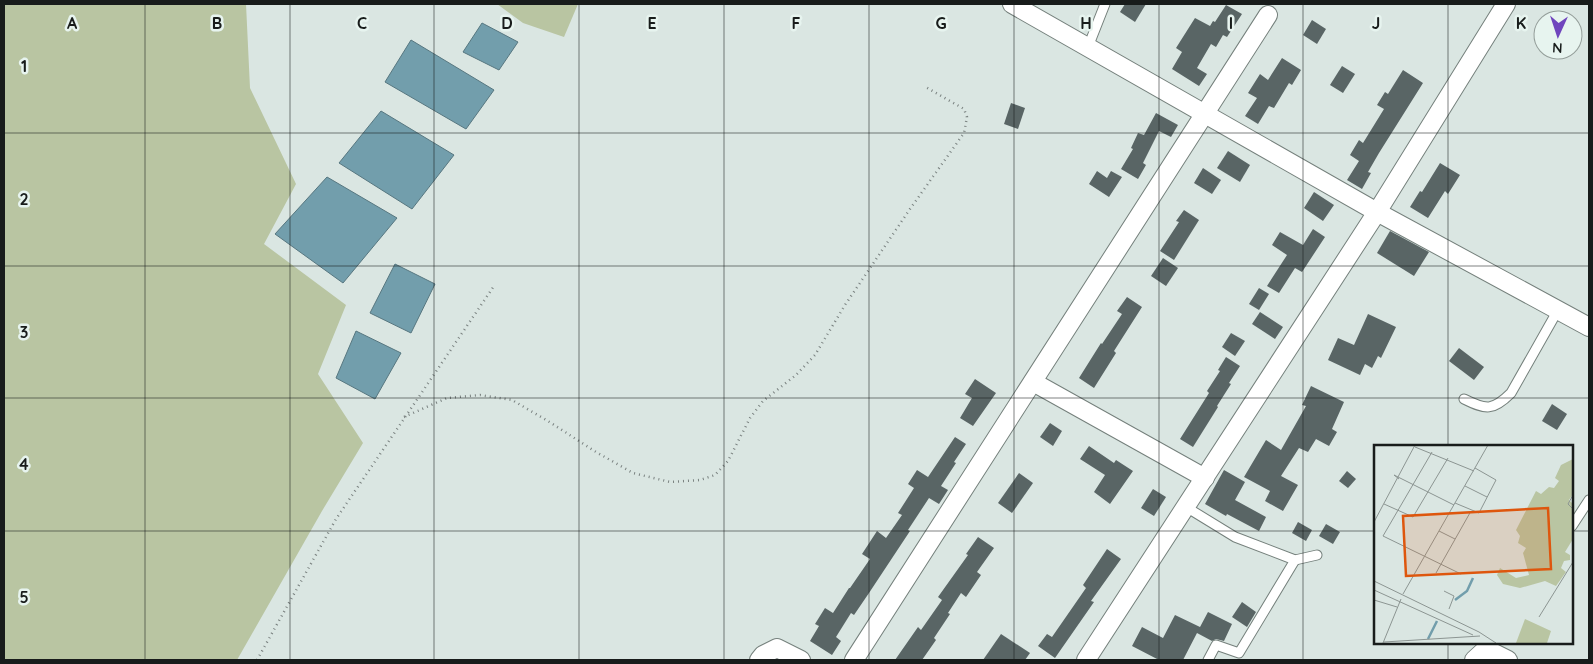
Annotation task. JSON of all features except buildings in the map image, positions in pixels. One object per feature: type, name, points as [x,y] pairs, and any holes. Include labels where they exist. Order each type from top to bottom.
[{"type":"street","points":[[1012,4],[1377,212],[1589,327]]},
{"type":"street","points":[[1086,660],[1377,212],[1506,4]]},
{"type":"street","points":[[854,660],[1268,15]]},
{"type":"street","points":[[1033,382],[1205,478]]},
{"type":"street","points":[[759,660],[763,654],[777,648],[801,660]]},
{"type":"street","points":[[1484,651],[1508,660]]},
{"type":"lane","points":[[1088,47],[1105,4]]},
{"type":"lane","points":[[1464,399],[1478,406],[1488,407],[1500,404],[1511,393],[1558,310]]},
{"type":"lane","points":[[1573,524],[1589,500]]},
{"type":"lane","points":[[1186,507],[1235,537],[1295,560],[1317,556]]},
{"type":"lane","points":[[1208,660],[1216,646],[1239,653],[1295,560]]},
{"type":"path","points":[[404,417],[447,398],[480,395],[512,400],[633,473],[670,482],[700,480],[715,475],[728,461],[750,418],[763,401],[796,375],[815,355],[845,305],[964,132],[968,118],[964,109],[924,86]]},
{"type":"path","points":[[257,660],[336,518],[494,286]]},
{"type":"green space","points":[[4,4],[246,4],[250,88],[296,184],[264,244],[346,305],[318,374],[363,443],[237,660],[4,660]]},
{"type":"green space","points":[[497,4],[578,4],[564,37],[523,23]]},
{"type":"water","points":[[482,23],[518,42],[499,70],[463,52]]},
{"type":"water","points":[[411,40],[494,90],[466,129],[385,82]]},
{"type":"water","points":[[381,111],[454,155],[412,209],[339,163]]},
{"type":"water","points":[[327,177],[397,218],[343,283],[275,234]]},
{"type":"water","points":[[395,264],[435,284],[411,333],[370,313]]},
{"type":"water","points":[[356,331],[401,353],[375,399],[336,378]]}]
